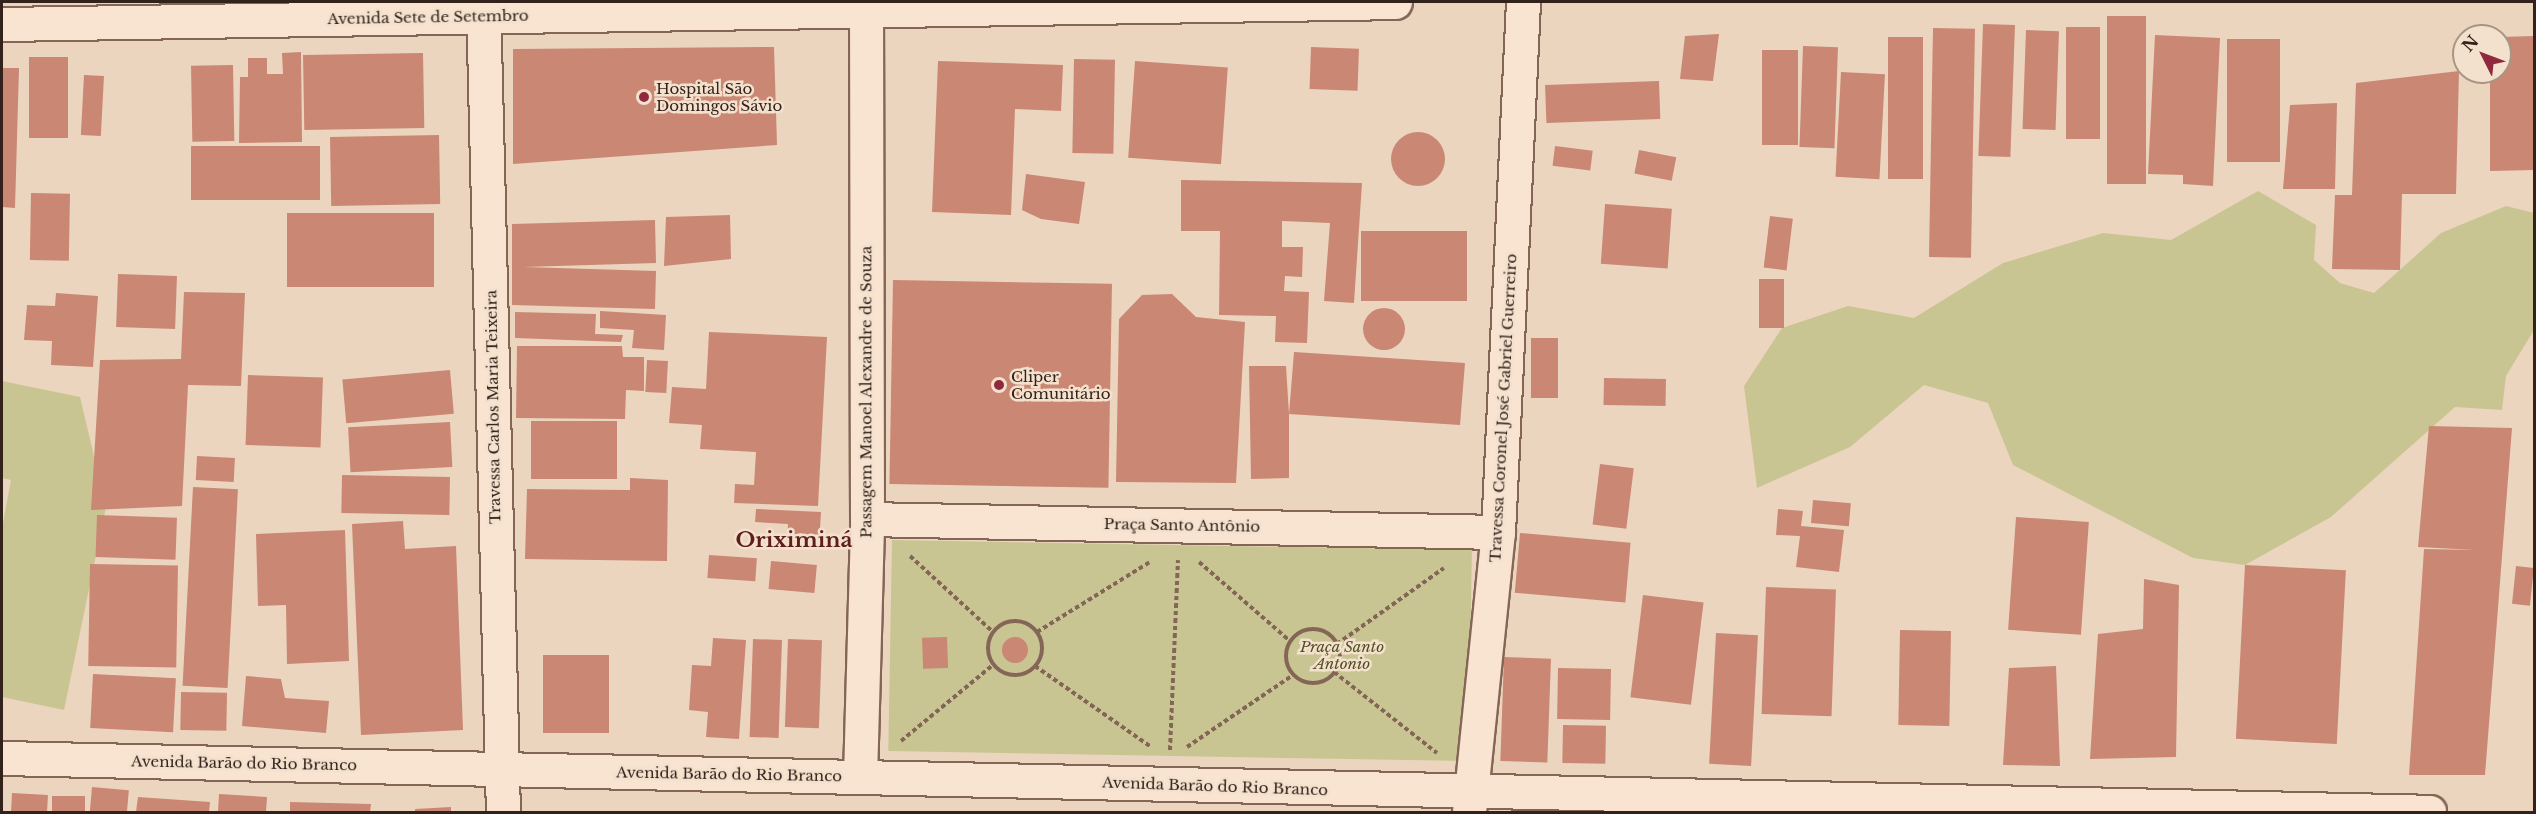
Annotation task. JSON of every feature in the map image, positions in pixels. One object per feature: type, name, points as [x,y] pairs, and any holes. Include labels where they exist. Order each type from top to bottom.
[{"type":"street","name":"Avenida Sete de Setembro","points":[[2,24],[484,9],[866,8],[1395,2]]},
{"type":"street","name":"Travessa Coronel José Gabriel Guerreiro","points":[[1469,803],[1498,532],[1523,2]]},
{"type":"street","name":"Passagem Manoel Alexandre de Souza","points":[[860,777],[867,519],[866,8]]},
{"type":"street","name":"Travessa Carlos Maria Teixeira","points":[[484,9],[503,813]]},
{"type":"street","name":"Praça Santo Antônio","points":[[867,519],[1498,532]]},
{"type":"street","name":"Avenida Barão do Rio Branco","points":[[2,758],[860,777],[1469,803],[2429,813]]},
{"type":"path","points":[[900,547],[993,632]]},
{"type":"path","points":[[1037,632],[1158,556]]},
{"type":"path","points":[[1169,759],[1178,556]]},
{"type":"path","points":[[1196,559],[1291,642]]},
{"type":"path","points":[[1337,644],[1452,562]]},
{"type":"path","points":[[1015,621],[1037,632],[1042,649],[1035,666],[1019,675],[994,664],[988,648],[993,632],[1015,621]]},
{"type":"path","points":[[1315,629],[1337,644],[1340,661],[1334,672],[1317,683],[1293,675],[1286,660],[1291,642],[1315,629]]},
{"type":"path","points":[[897,744],[994,664]]},
{"type":"path","points":[[1035,666],[1169,759]]},
{"type":"path","points":[[1334,672],[1443,758]]},
{"type":"path","points":[[1169,759],[1293,675]]},
{"type":"green space","points":[[2258,191],[2316,225],[2314,260],[2340,283],[2374,293],[2441,233],[2506,206],[2534,213],[2534,330],[2506,376],[2502,410],[2455,407],[2331,517],[2245,565],[2193,558],[2013,465],[1988,403],[1924,385],[1850,447],[1757,488],[1744,386],[1782,328],[1848,306],[1914,318],[2003,263],[2103,233],[2171,240]]},
{"type":"green space","points":[[2,381],[80,397],[106,507],[64,710],[2,697],[2,528],[11,480],[2,478]]},
{"type":"green space","name":"Praça Santo Antonio","points":[[892,540],[1472,550],[1468,761],[888,751]]},
{"type":"building","points":[[2107,16],[2146,16],[2146,184],[2107,184]]},
{"type":"building","points":[[1983,24],[2015,25],[2010,157],[1978,156]]},
{"type":"building","points":[[2066,27],[2100,27],[2100,139],[2066,139]]},
{"type":"building","points":[[1933,28],[1975,29],[1971,258],[1929,257]]},
{"type":"building","points":[[2026,30],[2059,31],[2056,130],[2023,129]]},
{"type":"building","points":[[1719,34],[1713,81],[1680,79],[1685,36]]},
{"type":"building","points":[[2155,35],[2220,38],[2213,186],[2183,184],[2183,175],[2148,174]]},
{"type":"building","points":[[2534,36],[2534,170],[2490,171],[2490,84],[2512,84],[2512,37]]},
{"type":"building","points":[[1888,37],[1923,37],[1923,179],[1888,179]]},
{"type":"building","points":[[2227,39],[2280,39],[2280,162],[2227,162]]},
{"type":"building","points":[[1803,46],[1838,47],[1834,148],[1799,147]]},
{"type":"building","name":"Hospital São Domingos Sávio","points":[[774,47],[777,145],[513,164],[513,49]]},
{"type":"building","points":[[1311,47],[1359,49],[1358,91],[1310,89]]},
{"type":"building","points":[[1762,50],[1798,50],[1798,145],[1762,145]]},
{"type":"building","points":[[301,52],[302,142],[239,143],[240,77],[248,77],[248,58],[267,58],[267,74],[283,74],[282,53]]},
{"type":"building","points":[[423,53],[424,128],[304,130],[303,55]]},
{"type":"building","points":[[29,57],[68,57],[68,138],[29,138]]},
{"type":"building","points":[[1074,59],[1115,60],[1113,154],[1072,153]]},
{"type":"building","points":[[938,61],[1063,65],[1061,111],[1015,109],[1011,215],[932,212]]},
{"type":"building","points":[[1135,61],[1228,67],[1221,164],[1128,158]]},
{"type":"building","points":[[233,65],[234,141],[192,142],[191,66]]},
{"type":"building","points":[[2,68],[19,68],[15,208],[2,207]]},
{"type":"building","points":[[1841,72],[1885,74],[1879,179],[1836,177]]},
{"type":"building","points":[[2452,72],[2452,84],[2459,84],[2456,194],[2402,194],[2400,270],[2332,269],[2335,195],[2352,195],[2356,83]]},
{"type":"building","points":[[84,75],[104,76],[101,136],[81,135]]},
{"type":"building","points":[[1659,81],[1660,119],[1546,123],[1545,85]]},
{"type":"building","points":[[2337,103],[2335,189],[2283,189],[2290,105]]},
{"type":"building","points":[[1413,132],[1423,132],[1433,136],[1441,144],[1445,159],[1441,174],[1433,182],[1423,186],[1413,186],[1403,182],[1395,174],[1391,164],[1391,154],[1395,144],[1403,136]]},
{"type":"building","points":[[439,135],[440,204],[331,206],[330,137]]},
{"type":"building","points":[[191,146],[320,146],[320,200],[191,200]]},
{"type":"building","points":[[1555,146],[1593,151],[1590,170],[1553,166]]},
{"type":"building","points":[[1639,150],[1676,157],[1672,181],[1634,174]]},
{"type":"building","points":[[1026,174],[1085,182],[1079,224],[1041,219],[1022,210]]},
{"type":"building","points":[[1181,180],[1362,183],[1354,303],[1324,301],[1330,223],[1282,221],[1282,247],[1303,247],[1302,277],[1285,276],[1284,291],[1309,292],[1307,343],[1275,342],[1276,316],[1219,315],[1220,231],[1181,231]]},
{"type":"building","points":[[31,193],[70,194],[69,261],[30,260]]},
{"type":"building","points":[[1605,204],[1672,209],[1668,269],[1601,264]]},
{"type":"building","points":[[287,213],[434,213],[434,287],[287,287]]},
{"type":"building","points":[[730,215],[731,259],[664,266],[666,217]]},
{"type":"building","points":[[1770,216],[1793,219],[1786,270],[1764,268]]},
{"type":"building","points":[[655,220],[656,263],[524,267],[656,271],[655,309],[512,305],[512,224]]},
{"type":"building","points":[[1361,231],[1467,231],[1467,301],[1361,301]]},
{"type":"building","points":[[118,274],[177,276],[175,329],[116,327]]},
{"type":"building","points":[[1759,279],[1784,279],[1784,328],[1759,328]]},
{"type":"building","name":"Cliper Comunitário","points":[[893,280],[1112,284],[1108,488],[889,484]]},
{"type":"building","points":[[184,292],[245,293],[241,386],[188,385],[182,506],[91,510],[100,360],[181,359]]},
{"type":"building","points":[[56,293],[98,296],[93,367],[51,365],[52,341],[24,340],[27,305],[55,306]]},
{"type":"building","points":[[1172,294],[1196,317],[1245,322],[1236,483],[1116,482],[1119,319],[1142,295]]},
{"type":"building","points":[[1384,308],[1399,314],[1405,329],[1399,344],[1384,350],[1369,344],[1363,329],[1369,314]]},
{"type":"building","points":[[600,311],[666,315],[664,350],[632,348],[634,330],[600,328]]},
{"type":"building","points":[[515,312],[596,314],[595,334],[623,335],[621,342],[515,338]]},
{"type":"building","points":[[709,332],[827,337],[818,506],[734,503],[735,484],[754,485],[756,452],[700,449],[702,425],[669,423],[672,387],[706,389]]},
{"type":"building","points":[[1531,338],[1558,338],[1558,398],[1531,398]]},
{"type":"building","points":[[517,346],[622,346],[623,357],[644,357],[644,391],[626,390],[625,419],[516,418]]},
{"type":"building","points":[[1294,352],[1465,363],[1460,425],[1289,414]]},
{"type":"building","points":[[647,360],[668,361],[666,393],[645,392]]},
{"type":"building","points":[[1249,366],[1286,366],[1289,478],[1251,479]]},
{"type":"building","points":[[450,370],[454,414],[346,423],[342,379]]},
{"type":"building","points":[[248,375],[323,378],[321,448],[246,445]]},
{"type":"building","points":[[1604,378],[1666,379],[1666,406],[1604,405]]},
{"type":"building","points":[[531,421],[617,421],[617,479],[531,479]]},
{"type":"building","points":[[450,422],[452,467],[350,472],[348,427]]},
{"type":"building","points":[[2429,426],[2512,428],[2485,775],[2409,775],[2424,549],[2476,550],[2418,547]]},
{"type":"building","points":[[197,456],[235,458],[234,482],[196,480]]},
{"type":"building","points":[[1600,464],[1634,468],[1626,529],[1593,525]]},
{"type":"building","points":[[342,475],[450,477],[449,515],[341,513]]},
{"type":"building","points":[[630,478],[668,480],[667,561],[525,559],[527,489],[630,490]]},
{"type":"building","points":[[193,487],[238,489],[228,688],[183,686]]},
{"type":"building","points":[[1813,500],[1851,503],[1849,526],[1811,523]]},
{"type":"building","points":[[756,509],[821,512],[819,547],[787,546],[788,524],[755,522]]},
{"type":"building","points":[[1778,509],[1803,511],[1801,526],[1844,530],[1839,572],[1796,567],[1800,536],[1776,535]]},
{"type":"building","points":[[97,515],[177,518],[175,560],[96,557]]},
{"type":"building","points":[[2016,517],[2089,522],[2081,635],[2008,630]]},
{"type":"building","points":[[403,521],[405,549],[456,546],[463,730],[361,735],[352,524]]},
{"type":"building","points":[[345,530],[349,661],[287,664],[286,605],[258,606],[256,534]]},
{"type":"building","points":[[1520,533],[1631,543],[1625,602],[1515,593]]},
{"type":"building","points":[[709,555],[757,558],[755,581],[707,578]]},
{"type":"building","points":[[771,561],[817,565],[814,593],[769,589]]},
{"type":"building","points":[[90,564],[178,566],[176,668],[88,666]]},
{"type":"building","points":[[2245,565],[2346,570],[2337,744],[2236,739]]},
{"type":"building","points":[[2516,566],[2534,568],[2530,606],[2512,604]]},
{"type":"building","points":[[2144,579],[2179,585],[2176,757],[2090,759],[2098,634],[2143,629]]},
{"type":"building","points":[[1766,587],[1836,589],[1832,716],[1762,714]]},
{"type":"building","points":[[1643,595],[1704,602],[1691,705],[1630,697]]},
{"type":"building","points":[[1900,630],[1951,631],[1949,726],[1898,725]]},
{"type":"building","points":[[1716,633],[1758,635],[1751,766],[1709,764]]},
{"type":"building","points":[[947,637],[948,668],[923,669],[922,638]]},
{"type":"building","points":[[1015,637],[1024,641],[1028,650],[1024,659],[1015,663],[1006,659],[1002,650],[1006,641]]},
{"type":"building","points":[[713,638],[746,640],[739,739],[706,737],[708,712],[689,710],[692,665],[711,666]]},
{"type":"building","points":[[753,639],[782,640],[779,738],[750,737]]},
{"type":"building","points":[[788,639],[822,640],[819,728],[785,727]]},
{"type":"building","points":[[543,655],[609,655],[609,733],[543,733]]},
{"type":"building","points":[[1504,657],[1551,659],[1547,763],[1500,761]]},
{"type":"building","points":[[2056,666],[2060,766],[2003,765],[2009,668]]},
{"type":"building","points":[[1558,668],[1611,669],[1610,720],[1557,719]]},
{"type":"building","points":[[93,674],[176,678],[173,732],[90,728]]},
{"type":"building","points":[[246,676],[281,679],[285,698],[329,701],[326,733],[242,726]]},
{"type":"building","points":[[181,692],[227,693],[226,731],[180,730]]},
{"type":"building","points":[[1563,725],[1606,726],[1605,764],[1562,763]]},
{"type":"building","points":[[92,787],[129,790],[127,812],[90,812]]},
{"type":"building","points":[[12,793],[48,795],[47,812],[11,812]]},
{"type":"building","points":[[219,794],[267,797],[266,812],[218,812]]},
{"type":"building","points":[[52,796],[85,796],[85,812],[52,812]]},
{"type":"building","points":[[138,797],[210,802],[209,812],[136,812]]},
{"type":"building","points":[[290,802],[371,804],[370,812],[290,812]]},
{"type":"building","points":[[451,807],[451,812],[415,812],[415,809]]},
{"type":"place","name":"Hospital São Domingos Sávio","points":[[644,97]]},
{"type":"place","name":"Cliper Comunitário","points":[[999,385]]},
{"type":"district","name":"Oriximiná","points":[[794,540]]}]
